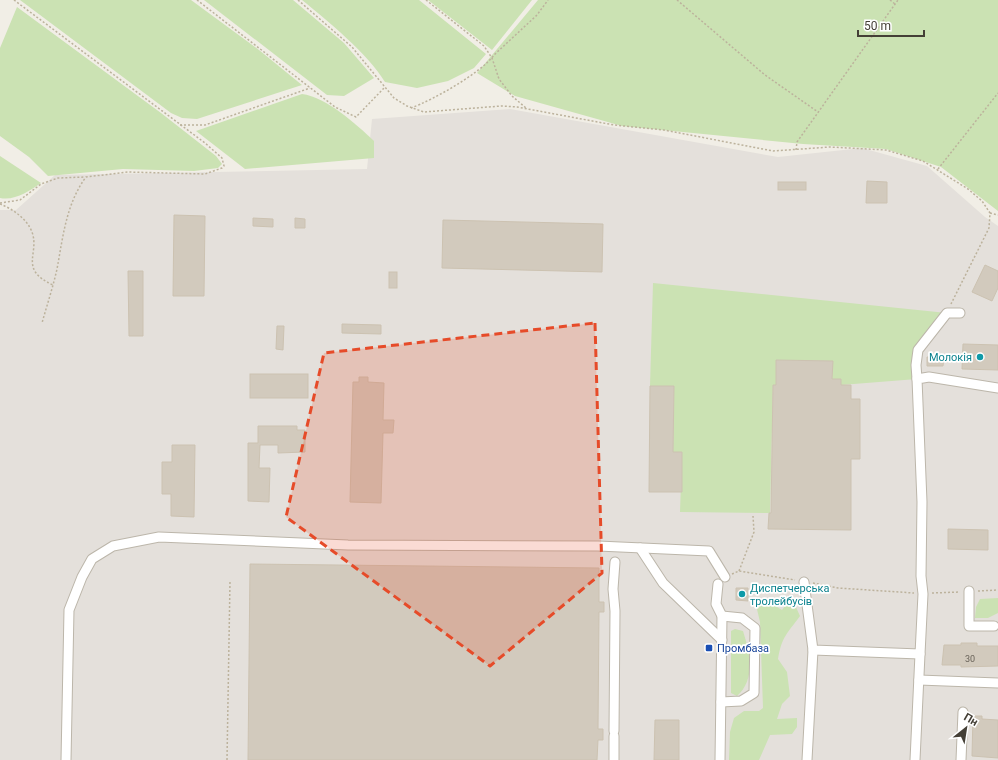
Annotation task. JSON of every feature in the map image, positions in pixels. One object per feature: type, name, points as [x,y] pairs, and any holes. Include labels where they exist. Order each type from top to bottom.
[{"type":"street","points":[[915,760],[923,594],[921,576],[922,502],[916,365],[918,350],[947,313],[960,313]]},
{"type":"street","points":[[917,379],[929,377],[998,388]]},
{"type":"street","points":[[66,760],[69,610],[82,577],[92,559],[113,546],[159,537],[348,545],[640,548],[708,551],[725,577]]},
{"type":"street","points":[[640,548],[663,583],[722,640]]},
{"type":"street","points":[[614,760],[615,611],[613,589],[615,562]]},
{"type":"street","points":[[804,582],[812,629],[813,650],[807,760]]},
{"type":"street","points":[[718,584],[716,604],[722,616],[720,760]]},
{"type":"street","points":[[969,591],[969,626],[994,626]]},
{"type":"street","points":[[721,702],[741,701],[754,693],[755,628],[742,618],[722,616]]},
{"type":"street","points":[[813,650],[920,654]]},
{"type":"street","points":[[919,680],[998,683]]},
{"type":"street","points":[[961,760],[963,712]]},
{"type":"path","points":[[0,204],[20,200],[41,184],[58,178],[86,177],[128,172],[206,174],[224,166],[222,158],[14,0]]},
{"type":"path","points":[[198,0],[335,107],[356,117],[385,86]]},
{"type":"path","points":[[298,0],[352,47],[394,98],[411,108],[424,112],[501,106],[528,109],[614,125],[664,130],[773,151],[830,147],[886,150],[923,162],[938,169],[968,189],[982,201],[990,213],[989,228],[947,313]]},
{"type":"path","points":[[426,0],[484,46],[492,58],[499,79],[512,96],[528,109]]},
{"type":"path","points":[[411,108],[446,91],[489,62],[537,15],[548,0]]},
{"type":"path","points":[[677,0],[765,75],[819,112]]},
{"type":"path","points":[[890,0],[895,4]]},
{"type":"path","points":[[796,150],[797,142],[898,0]]},
{"type":"path","points":[[180,125],[205,126],[310,88]]},
{"type":"path","points":[[938,169],[998,93]]},
{"type":"path","points":[[42,323],[57,269],[59,246],[69,211],[78,190],[86,177]]},
{"type":"path","points":[[0,204],[11,208],[21,217],[32,232],[33,244],[31,259],[34,268],[42,280],[53,285]]},
{"type":"path","points":[[990,213],[998,215]]},
{"type":"path","points":[[739,571],[754,532],[754,516]]},
{"type":"path","points":[[725,577],[739,571],[838,588],[923,594],[998,590]]},
{"type":"path","points":[[227,760],[230,581]]},
{"type":"highlighted area","points":[[595,323],[602,573],[490,666],[286,517],[324,353]]},
{"type":"shaded area","points":[[510,109],[778,157],[862,148],[927,166],[985,217],[998,226],[998,760],[0,760],[0,210],[16,210],[55,175],[367,169],[372,119]]},
{"type":"green space","points":[[20,0],[191,0],[259,50],[302,85],[197,119],[182,118],[171,113]]},
{"type":"green space","points":[[204,0],[293,0],[344,43],[374,78],[344,96],[327,95]]},
{"type":"green space","points":[[302,0],[419,0],[486,54],[474,68],[448,81],[417,88],[385,82],[369,60],[358,49]]},
{"type":"green space","points":[[428,0],[532,0],[492,50]]},
{"type":"green space","points":[[538,0],[998,0],[998,211],[941,167],[886,149],[803,144],[622,126],[515,96],[477,73]]},
{"type":"green space","points":[[17,7],[161,113],[216,156],[222,164],[218,168],[194,171],[123,169],[48,176],[29,157],[0,136],[0,48]]},
{"type":"green space","points":[[302,94],[321,100],[340,112],[359,127],[374,141],[374,158],[245,169],[196,131]]},
{"type":"green space","points":[[0,156],[41,183],[16,197],[6,199],[0,198]]},
{"type":"green space","points":[[653,283],[947,313],[919,350],[917,379],[841,385],[832,379],[832,361],[776,360],[776,385],[773,385],[770,513],[680,512],[682,453],[673,452],[674,387],[650,386]]},
{"type":"green space","points":[[998,598],[998,613],[988,618],[975,618],[976,607],[980,599]]},
{"type":"green space","points":[[764,599],[782,610],[789,601],[795,605],[800,616],[783,640],[778,659],[787,672],[790,696],[782,704],[777,719],[797,718],[797,727],[792,734],[770,735],[759,760],[729,760],[730,732],[734,718],[744,711],[759,711],[763,708],[760,622],[756,605]]},
{"type":"green space","points":[[735,629],[743,631],[748,648],[750,665],[747,682],[737,696],[731,693],[731,631]]},
{"type":"building","points":[[867,181],[887,182],[887,203],[866,203]]},
{"type":"building","points":[[778,182],[806,182],[806,190],[778,190]]},
{"type":"building","points":[[174,215],[205,216],[204,296],[173,296]]},
{"type":"building","points":[[253,218],[273,219],[273,227],[253,226]]},
{"type":"building","points":[[295,218],[305,219],[305,228],[295,228]]},
{"type":"building","points":[[443,220],[603,224],[602,272],[442,268]]},
{"type":"building","points":[[985,265],[998,271],[998,288],[992,301],[972,292]]},
{"type":"building","points":[[128,271],[143,271],[143,336],[129,336]]},
{"type":"building","points":[[389,272],[397,272],[397,288],[389,288]]},
{"type":"building","points":[[342,324],[381,325],[381,334],[342,333]]},
{"type":"building","points":[[277,326],[284,326],[283,350],[276,349]]},
{"type":"building","name":"Молокія","points":[[963,344],[998,345],[998,370],[962,369]]},
{"type":"building","points":[[927,357],[944,357],[943,366],[927,366]]},
{"type":"building","points":[[776,360],[833,361],[832,379],[841,379],[841,385],[851,385],[851,399],[860,399],[860,459],[851,459],[851,530],[768,529],[769,513],[771,513],[773,385],[776,385]]},
{"type":"building","points":[[250,374],[308,374],[308,398],[250,398]]},
{"type":"building","points":[[359,377],[368,377],[368,382],[384,383],[383,420],[394,420],[393,433],[383,433],[381,503],[350,502],[353,382],[359,382]]},
{"type":"building","points":[[650,386],[674,386],[673,452],[682,452],[682,492],[649,492]]},
{"type":"building","points":[[258,426],[297,426],[297,430],[305,430],[305,452],[278,453],[278,445],[260,445],[259,468],[270,468],[269,502],[248,501],[248,443],[258,443]]},
{"type":"building","points":[[172,445],[195,445],[194,517],[171,516],[171,494],[162,494],[162,462],[172,462]]},
{"type":"building","points":[[948,529],[988,530],[988,550],[948,549]]},
{"type":"building","points":[[250,564],[599,568],[599,602],[604,602],[604,612],[599,612],[598,729],[603,729],[603,740],[598,740],[597,760],[248,760]]},
{"type":"building","name":"Диспетчерська тролейбусів","points":[[736,588],[748,588],[748,601],[736,600]]},
{"type":"building","points":[[961,643],[977,643],[977,646],[998,646],[998,666],[961,667],[961,665],[942,665],[944,645],[961,645]]},
{"type":"building","points":[[973,716],[982,716],[982,719],[998,720],[998,758],[972,756]]},
{"type":"building","points":[[655,720],[679,720],[679,760],[654,760]]},
{"type":"place","name":"Молокія","points":[[980,357]]},
{"type":"place","name":"Диспетчерська тролейбусів","points":[[742,594]]},
{"type":"place","name":"Промбаза","points":[[709,648]]}]
